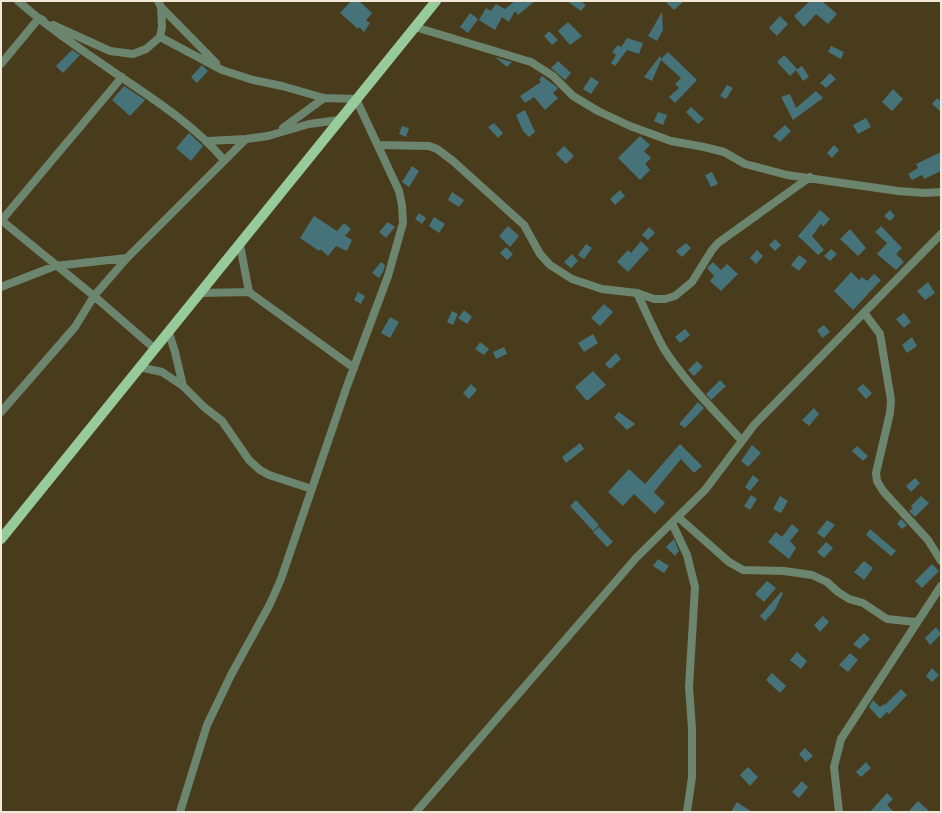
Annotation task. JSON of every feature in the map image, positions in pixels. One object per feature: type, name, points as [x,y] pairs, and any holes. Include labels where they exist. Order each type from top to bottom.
[{"type":"main road","points":[[1,539],[436,1]]},
{"type":"street","points":[[18,1],[39,18],[122,77],[153,97],[208,141],[224,160]]},
{"type":"street","points":[[39,18],[110,51],[133,54],[146,49],[160,37],[162,27],[159,4]]},
{"type":"street","points":[[159,4],[222,70]]},
{"type":"street","points":[[1,64],[39,18]]},
{"type":"street","points":[[415,27],[531,62],[553,76],[573,96],[598,111],[630,126],[671,142],[704,147],[724,152],[745,164],[787,175],[810,177],[898,191],[925,193],[941,192]]},
{"type":"street","points":[[160,37],[222,70],[252,80],[282,86],[324,98],[356,99],[399,191],[402,205],[403,223],[388,276],[354,368],[281,579],[270,604],[231,675],[204,732],[180,812]]},
{"type":"street","points":[[122,77],[1,220],[55,266],[94,296],[155,349]]},
{"type":"street","points":[[277,133],[324,98]]},
{"type":"street","points":[[208,141],[246,139],[277,133],[304,125],[339,120]]},
{"type":"street","points":[[1,412],[75,326],[94,296],[126,258],[246,139]]},
{"type":"street","points":[[378,145],[429,146],[437,149],[453,161],[524,225],[540,254],[560,272],[572,279],[602,289],[637,293],[654,299],[664,299],[675,296],[692,282],[718,243],[810,177]]},
{"type":"street","points":[[416,812],[636,558],[705,490],[754,425],[865,314],[941,234]]},
{"type":"street","points":[[240,245],[249,292]]},
{"type":"street","points":[[1,287],[55,266],[126,258]]},
{"type":"street","points":[[201,293],[249,292],[354,368]]},
{"type":"street","points":[[637,293],[656,335],[679,370],[742,441]]},
{"type":"street","points":[[865,314],[880,334],[891,400],[890,413],[876,473],[877,481],[883,491],[928,540],[941,561]]},
{"type":"street","points":[[169,332],[176,352],[183,386]]},
{"type":"street","points":[[139,367],[162,372],[183,386],[222,422],[249,460],[260,470],[268,475],[312,489]]},
{"type":"street","points":[[678,517],[729,562],[743,570],[752,572],[784,571],[812,575],[827,582],[849,599],[863,603],[888,619],[916,622]]},
{"type":"street","points":[[672,523],[687,555],[695,587],[689,687],[692,728],[692,777],[687,812]]},
{"type":"street","points":[[839,812],[834,767],[841,739],[916,622],[941,586]]},
{"type":"building","points":[[351,1],[359,1],[372,13],[366,20],[370,23],[364,32],[359,27],[358,29],[340,13]]},
{"type":"building","points":[[515,1],[535,1],[518,15],[515,11],[509,22],[502,17],[495,30],[479,20],[486,8],[491,11],[496,4],[505,9]]},
{"type":"building","points":[[567,1],[580,1],[586,5],[581,11]]},
{"type":"building","points":[[665,1],[684,1],[674,10]]},
{"type":"building","points":[[810,1],[822,1],[837,14],[828,24],[816,14],[804,27],[794,16]]},
{"type":"building","points":[[662,12],[663,30],[657,41],[648,36]]},
{"type":"building","points":[[470,13],[478,19],[468,33],[460,27]]},
{"type":"building","points":[[780,16],[788,24],[777,36],[769,28]]},
{"type":"building","points":[[568,22],[582,36],[570,45],[558,31]]},
{"type":"building","points":[[549,31],[558,40],[552,45],[544,36]]},
{"type":"building","points":[[627,38],[643,43],[639,54],[627,50],[615,66],[611,63],[616,55],[612,52],[618,45],[621,47]]},
{"type":"building","points":[[831,46],[844,52],[841,59],[828,52]]},
{"type":"building","points":[[72,50],[80,55],[63,73],[56,66]]},
{"type":"building","points":[[668,52],[697,80],[675,103],[669,97],[679,88],[675,84],[681,78],[661,60],[652,81],[644,77],[660,56],[661,59]]},
{"type":"building","points":[[784,55],[797,69],[790,76],[777,62]]},
{"type":"building","points":[[495,57],[512,62],[507,67]]},
{"type":"building","points":[[558,61],[571,73],[565,80],[551,68]]},
{"type":"building","points":[[202,65],[208,71],[197,83],[191,77]]},
{"type":"building","points":[[802,66],[809,77],[803,81],[796,70]]},
{"type":"building","points":[[830,73],[836,79],[826,88],[820,83]]},
{"type":"building","points":[[542,76],[558,88],[553,93],[558,98],[545,110],[534,97],[525,103],[520,96],[541,82],[539,80]]},
{"type":"building","points":[[591,77],[599,82],[591,94],[583,89]]},
{"type":"building","points":[[727,85],[733,88],[726,99],[720,96]]},
{"type":"building","points":[[124,86],[145,100],[130,116],[112,100]]},
{"type":"building","points":[[893,89],[903,99],[892,111],[882,102]]},
{"type":"building","points":[[816,91],[823,98],[793,120],[781,97],[790,94],[796,108]]},
{"type":"building","points":[[937,98],[941,102],[941,112],[932,104]]},
{"type":"building","points":[[691,107],[704,119],[698,124],[686,112]]},
{"type":"building","points":[[525,110],[535,132],[529,137],[523,131],[516,115]]},
{"type":"building","points":[[658,112],[667,115],[663,125],[654,121]]},
{"type":"building","points":[[866,118],[871,127],[858,134],[853,125]]},
{"type":"building","points":[[494,123],[503,133],[498,138],[488,127]]},
{"type":"building","points":[[785,125],[791,131],[780,142],[773,136]]},
{"type":"building","points":[[402,126],[409,128],[406,137],[399,134]]},
{"type":"building","points":[[189,133],[203,146],[191,161],[176,148]]},
{"type":"building","points":[[640,136],[650,145],[644,151],[651,158],[645,164],[650,170],[640,180],[618,158]]},
{"type":"building","points":[[834,145],[839,150],[832,158],[827,153]]},
{"type":"building","points":[[564,146],[574,156],[566,164],[556,154]]},
{"type":"building","points":[[941,152],[941,171],[924,179],[922,175],[912,180],[908,174],[918,168],[916,164]]},
{"type":"building","points":[[412,166],[419,171],[409,187],[402,182]]},
{"type":"building","points":[[712,172],[718,184],[711,187],[705,175]]},
{"type":"building","points":[[620,190],[625,196],[615,205],[610,199]]},
{"type":"building","points":[[452,192],[464,200],[459,207],[448,200]]},
{"type":"building","points":[[820,210],[830,219],[823,227],[821,224],[812,236],[824,250],[818,255],[798,236]]},
{"type":"building","points":[[890,210],[895,216],[890,221],[884,216]]},
{"type":"building","points":[[419,213],[426,218],[422,224],[415,219]]},
{"type":"building","points":[[314,216],[337,231],[344,223],[351,229],[345,236],[352,240],[347,251],[336,246],[328,256],[320,249],[319,251],[300,238]]},
{"type":"building","points":[[434,217],[445,224],[439,233],[429,226]]},
{"type":"building","points":[[388,222],[395,227],[386,238],[379,232]]},
{"type":"building","points":[[508,226],[519,236],[510,247],[499,236]]},
{"type":"building","points":[[881,226],[902,248],[896,254],[904,262],[896,270],[877,254],[887,243],[875,232]]},
{"type":"building","points":[[649,227],[655,233],[648,240],[642,235]]},
{"type":"building","points":[[850,229],[866,248],[858,256],[840,239]]},
{"type":"building","points":[[775,239],[781,245],[775,251],[769,245]]},
{"type":"building","points":[[641,241],[649,249],[628,272],[617,262],[628,250],[631,253]]},
{"type":"building","points":[[686,243],[691,248],[682,257],[676,251]]},
{"type":"building","points":[[586,244],[592,248],[584,259],[578,255]]},
{"type":"building","points":[[506,247],[513,254],[507,260],[500,253]]},
{"type":"building","points":[[831,249],[837,254],[830,261],[824,256]]},
{"type":"building","points":[[757,250],[763,256],[756,264],[750,258]]},
{"type":"building","points":[[572,254],[578,261],[571,268],[564,262]]},
{"type":"building","points":[[799,255],[807,261],[799,271],[791,265]]},
{"type":"building","points":[[381,262],[385,265],[379,278],[372,273]]},
{"type":"building","points":[[713,262],[721,270],[727,264],[738,274],[721,291],[710,281],[714,276],[707,268]]},
{"type":"building","points":[[851,272],[859,280],[862,277],[867,281],[874,274],[881,280],[853,310],[834,291]]},
{"type":"building","points":[[928,282],[935,293],[925,300],[917,291]]},
{"type":"building","points":[[358,292],[365,296],[361,304],[354,300]]},
{"type":"building","points":[[604,304],[613,312],[600,326],[591,318]]},
{"type":"building","points":[[464,310],[472,317],[467,324],[458,318]]},
{"type":"building","points":[[452,311],[458,314],[453,325],[447,322]]},
{"type":"building","points":[[904,313],[911,322],[904,328],[896,319]]},
{"type":"building","points":[[390,317],[399,322],[390,338],[381,333]]},
{"type":"building","points":[[824,325],[830,332],[822,338],[817,330]]},
{"type":"building","points":[[685,329],[690,335],[680,343],[675,337]]},
{"type":"building","points":[[593,334],[598,343],[584,352],[578,343]]},
{"type":"building","points":[[912,337],[917,346],[907,353],[902,345]]},
{"type":"building","points":[[480,342],[489,349],[484,355],[475,349]]},
{"type":"building","points":[[504,347],[507,354],[496,359],[493,352]]},
{"type":"building","points":[[616,353],[621,359],[610,369],[605,364]]},
{"type":"building","points":[[697,361],[703,367],[694,376],[688,370]]},
{"type":"building","points":[[593,371],[606,385],[587,401],[575,387]]},
{"type":"building","points":[[720,380],[726,386],[711,400],[706,394]]},
{"type":"building","points":[[471,384],[477,390],[469,399],[463,393]]},
{"type":"building","points":[[863,384],[872,393],[866,399],[857,389]]},
{"type":"building","points":[[698,402],[704,408],[685,428],[679,424]]},
{"type":"building","points":[[814,408],[819,414],[809,426],[802,420]]},
{"type":"building","points":[[619,412],[635,424],[627,430],[614,417]]},
{"type":"building","points":[[580,443],[584,449],[566,463],[562,457]]},
{"type":"building","points":[[680,444],[702,466],[694,473],[681,459],[654,492],[665,503],[655,514],[634,494],[623,506],[608,492],[629,469],[645,484]]},
{"type":"building","points":[[752,445],[761,453],[748,467],[741,461]]},
{"type":"building","points":[[857,446],[868,456],[863,461],[852,451]]},
{"type":"building","points":[[753,475],[759,480],[750,491],[745,487]]},
{"type":"building","points":[[915,478],[920,483],[911,492],[906,486]]},
{"type":"building","points":[[751,495],[757,499],[750,510],[744,506]]},
{"type":"building","points":[[780,496],[788,501],[781,513],[773,509]]},
{"type":"building","points":[[921,496],[929,503],[915,517],[909,511],[913,508],[911,506]]},
{"type":"building","points":[[576,500],[599,525],[593,531],[570,506]]},
{"type":"building","points":[[901,519],[907,525],[902,529],[897,524]]},
{"type":"building","points":[[827,520],[835,525],[824,538],[817,533]]},
{"type":"building","points":[[792,524],[799,530],[790,541],[796,548],[789,559],[768,542],[776,532],[782,537]]},
{"type":"building","points":[[599,527],[613,542],[607,547],[593,532]]},
{"type":"building","points":[[870,529],[896,551],[891,556],[866,535]]},
{"type":"building","points":[[674,539],[679,551],[675,556],[666,547]]},
{"type":"building","points":[[826,542],[833,548],[824,558],[817,552]]},
{"type":"building","points":[[658,559],[669,566],[664,573],[653,566]]},
{"type":"building","points":[[864,561],[873,568],[864,580],[854,572]]},
{"type":"building","points":[[932,564],[939,571],[922,588],[915,581]]},
{"type":"building","points":[[767,581],[776,588],[764,602],[755,594]]},
{"type":"building","points":[[781,592],[783,593],[775,610],[765,621],[760,616]]},
{"type":"building","points":[[823,616],[829,622],[820,632],[814,625]]},
{"type":"building","points":[[936,627],[941,634],[930,645],[925,638]]},
{"type":"building","points":[[864,633],[870,639],[860,649],[853,644]]},
{"type":"building","points":[[797,652],[807,661],[801,669],[790,660]]},
{"type":"building","points":[[850,653],[858,660],[848,672],[839,665]]},
{"type":"building","points":[[932,668],[939,675],[932,682],[926,676]]},
{"type":"building","points":[[772,673],[786,686],[780,693],[766,680]]},
{"type":"building","points":[[901,689],[907,695],[889,714],[887,712],[880,719],[869,707],[873,700],[880,707],[884,704],[885,705]]},
{"type":"building","points":[[805,748],[813,756],[806,762],[799,754]]},
{"type":"building","points":[[866,762],[871,768],[861,777],[856,772]]},
{"type":"building","points":[[748,767],[758,777],[750,786],[740,775]]},
{"type":"building","points":[[802,781],[808,787],[799,798],[792,792]]},
{"type":"building","points":[[887,793],[893,799],[887,805],[894,812],[870,812]]},
{"type":"building","points":[[918,801],[930,812],[908,812]]},
{"type":"building","points":[[737,802],[752,812],[731,812]]}]
